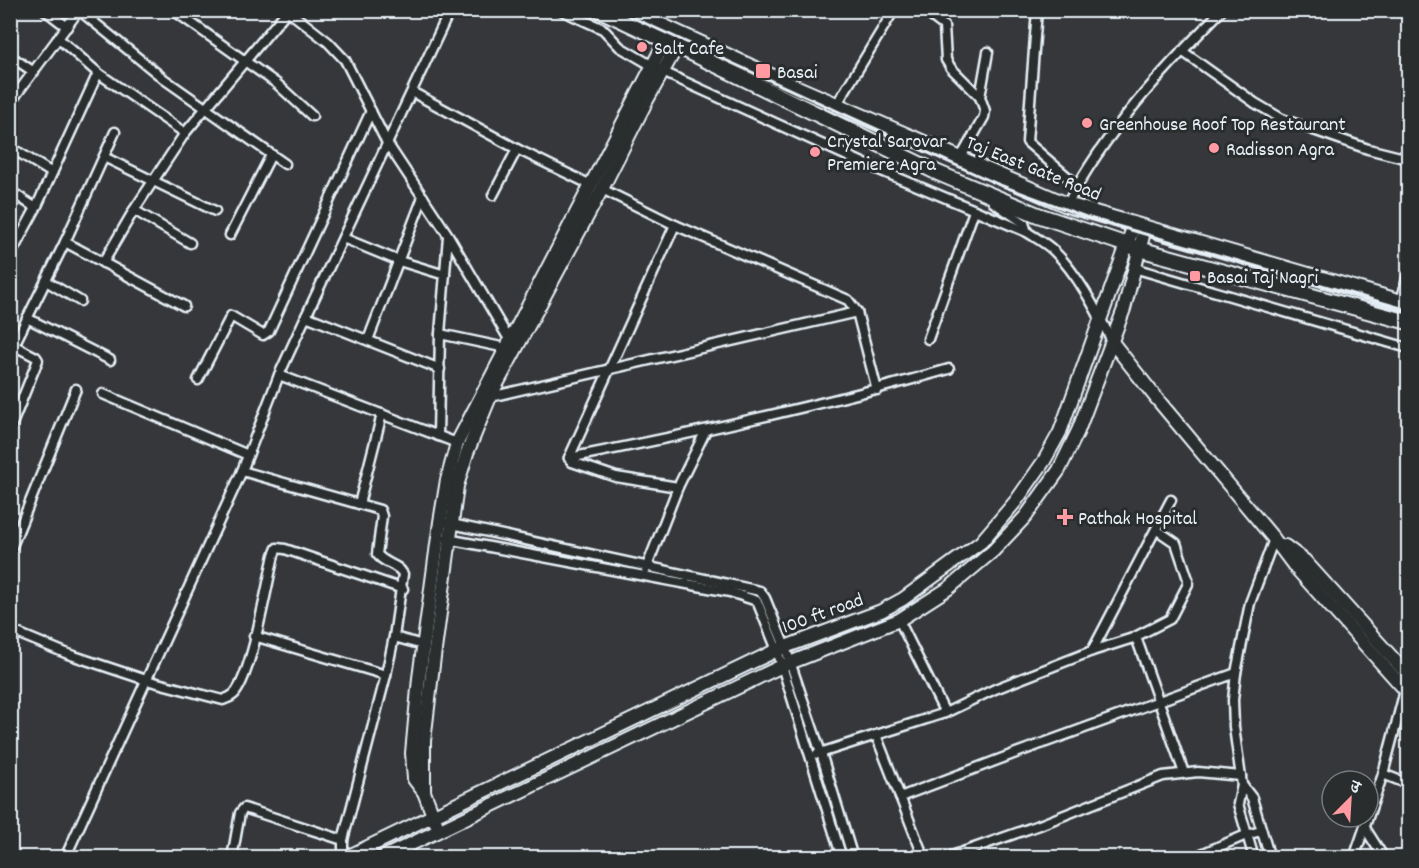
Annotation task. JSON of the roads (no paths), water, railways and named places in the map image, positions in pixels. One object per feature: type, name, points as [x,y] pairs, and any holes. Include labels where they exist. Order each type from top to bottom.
[{"type":"main road","points":[[600,10],[674,38],[938,173],[1038,215],[1133,246],[1408,322]]},
{"type":"main road","name":"Taj East Gate Road","points":[[628,10],[674,38],[837,104],[1067,204],[1405,303]]},
{"type":"main road","points":[[446,523],[467,453],[490,397],[674,38]]},
{"type":"main road","points":[[424,792],[424,741],[446,523],[447,480],[457,443],[508,345],[597,187]]},
{"type":"main road","name":"100 ft road","points":[[344,858],[781,648],[881,611],[903,599],[981,542],[1016,501],[1044,462],[1060,432],[1100,318],[1140,226]]},
{"type":"main road","name":"100 ft road","points":[[382,858],[786,664],[899,620],[949,588],[993,551],[1041,497],[1059,470],[1078,431],[1124,309],[1134,268],[1133,246]]},
{"type":"main road","points":[[1112,342],[1200,452],[1274,539],[1305,561],[1406,682]]},
{"type":"main road","points":[[439,830],[424,792],[414,779],[412,763],[423,645],[444,539]]},
{"type":"street","points":[[45,10],[67,27]]},
{"type":"street","points":[[10,103],[79,10],[139,60],[285,164]]},
{"type":"street","points":[[173,10],[276,83],[312,116]]},
{"type":"street","points":[[65,858],[242,471],[279,375],[450,10]]},
{"type":"street","points":[[561,10],[603,29],[620,47],[658,70],[864,164],[1027,232],[1055,252],[1071,272],[1112,342]]},
{"type":"street","points":[[837,104],[894,10]]},
{"type":"street","points":[[923,10],[944,26],[946,60],[980,97],[985,111],[984,117],[960,159]]},
{"type":"street","points":[[1037,10],[1027,142],[1077,185]]},
{"type":"street","points":[[1067,204],[1109,137],[1182,51],[1222,10]]},
{"type":"street","points":[[1400,10],[1408,16]]},
{"type":"street","points":[[103,263],[134,210],[185,133],[287,11],[338,51],[345,60],[387,143],[448,235],[508,345]]},
{"type":"street","points":[[58,38],[98,73],[185,133]]},
{"type":"street","points":[[1182,51],[1247,98],[1282,118],[1368,149],[1408,159]]},
{"type":"street","points":[[980,97],[988,52]]},
{"type":"street","points":[[10,56],[34,72]]},
{"type":"street","points":[[10,255],[15,239],[36,208],[98,73]]},
{"type":"street","points":[[412,92],[517,149],[675,225],[848,300],[857,312],[877,390]]},
{"type":"street","points":[[198,380],[231,316],[263,334],[269,331],[371,111]]},
{"type":"street","points":[[10,429],[38,360],[12,344],[46,281],[116,132]]},
{"type":"street","points":[[10,147],[52,173]]},
{"type":"street","points":[[494,195],[517,149]]},
{"type":"street","points":[[230,235],[271,155]]},
{"type":"street","points":[[104,157],[215,211]]},
{"type":"street","points":[[938,173],[977,192],[1002,208],[1024,224],[1027,232]]},
{"type":"street","points":[[10,191],[36,208]]},
{"type":"street","points":[[368,340],[423,197]]},
{"type":"street","points":[[134,210],[190,243]]},
{"type":"street","points":[[928,339],[974,211]]},
{"type":"street","points":[[569,458],[675,225]]},
{"type":"street","points":[[438,436],[440,334],[448,235]]},
{"type":"street","points":[[342,238],[399,261],[445,275]]},
{"type":"street","points":[[65,242],[184,306]]},
{"type":"street","points":[[1134,268],[1408,348]]},
{"type":"street","points":[[1405,303],[1408,275]]},
{"type":"street","points":[[46,281],[80,301]]},
{"type":"street","points":[[490,397],[857,312]]},
{"type":"street","points":[[306,316],[440,369]]},
{"type":"street","points":[[27,318],[110,360]]},
{"type":"street","points":[[440,334],[508,345]]},
{"type":"street","points":[[569,458],[705,432],[877,390],[949,369]]},
{"type":"street","points":[[279,375],[457,443]]},
{"type":"street","points":[[10,551],[76,389]]},
{"type":"street","points":[[103,394],[248,455]]},
{"type":"street","points":[[359,504],[382,414]]},
{"type":"street","points":[[644,575],[678,487],[705,432]]},
{"type":"street","points":[[569,458],[572,462],[607,475],[678,487]]},
{"type":"street","points":[[242,471],[376,509],[381,513],[377,554],[382,561],[402,570],[402,589],[394,637],[343,840],[344,858]]},
{"type":"street","points":[[1092,651],[1171,500]]},
{"type":"street","points":[[446,523],[760,591],[765,598],[786,664],[842,858]]},
{"type":"street","points":[[812,756],[945,713],[995,689],[1092,651],[1133,638],[1170,619],[1188,584],[1176,543],[1156,530]]},
{"type":"street","points":[[444,539],[644,575],[753,598],[758,601],[781,648]]},
{"type":"street","points":[[1254,858],[1238,804],[1241,780],[1233,700],[1250,603],[1274,539]]},
{"type":"street","points":[[10,630],[68,654],[146,681],[223,700],[235,693],[241,682],[277,548],[402,589]]},
{"type":"street","points":[[899,620],[945,713]]},
{"type":"street","points":[[254,636],[386,675]]},
{"type":"street","points":[[394,637],[423,645]]},
{"type":"street","points":[[1133,638],[1137,640],[1161,702],[1184,773]]},
{"type":"street","points":[[1380,783],[1406,682],[1408,656]]},
{"type":"street","points":[[786,664],[821,753],[853,858]]},
{"type":"street","points":[[900,797],[1236,674]]},
{"type":"street","points":[[876,735],[924,858]]},
{"type":"street","points":[[946,858],[1042,824],[1163,776],[1184,773],[1241,780]]},
{"type":"street","points":[[1383,774],[1408,784]]},
{"type":"street","points":[[1241,780],[1252,798],[1269,858]]},
{"type":"street","points":[[232,858],[240,813],[244,808],[343,840]]},
{"type":"street","points":[[1354,858],[1365,829]]},
{"type":"street","points":[[1366,829],[1383,858]]},
{"type":"street","points":[[1192,858],[1261,831]]},
{"type":"railway","points":[[616,10],[997,184],[1086,217],[1408,310]]},
{"type":"place","name":"Salt Cafe","points":[[642,47]]},
{"type":"place","name":"Basai","points":[[763,71]]},
{"type":"place","name":"Greenhouse Roof Top Restaurant","points":[[1087,123]]},
{"type":"place","name":"Radisson Agra","points":[[1214,148]]},
{"type":"place","name":"Crystal Sarovar Premiere Agra","points":[[815,152]]},
{"type":"place","name":"Basai Taj Nagri","points":[[1195,276]]},
{"type":"place","name":"Pathak Hospital","points":[[1065,517]]}]
